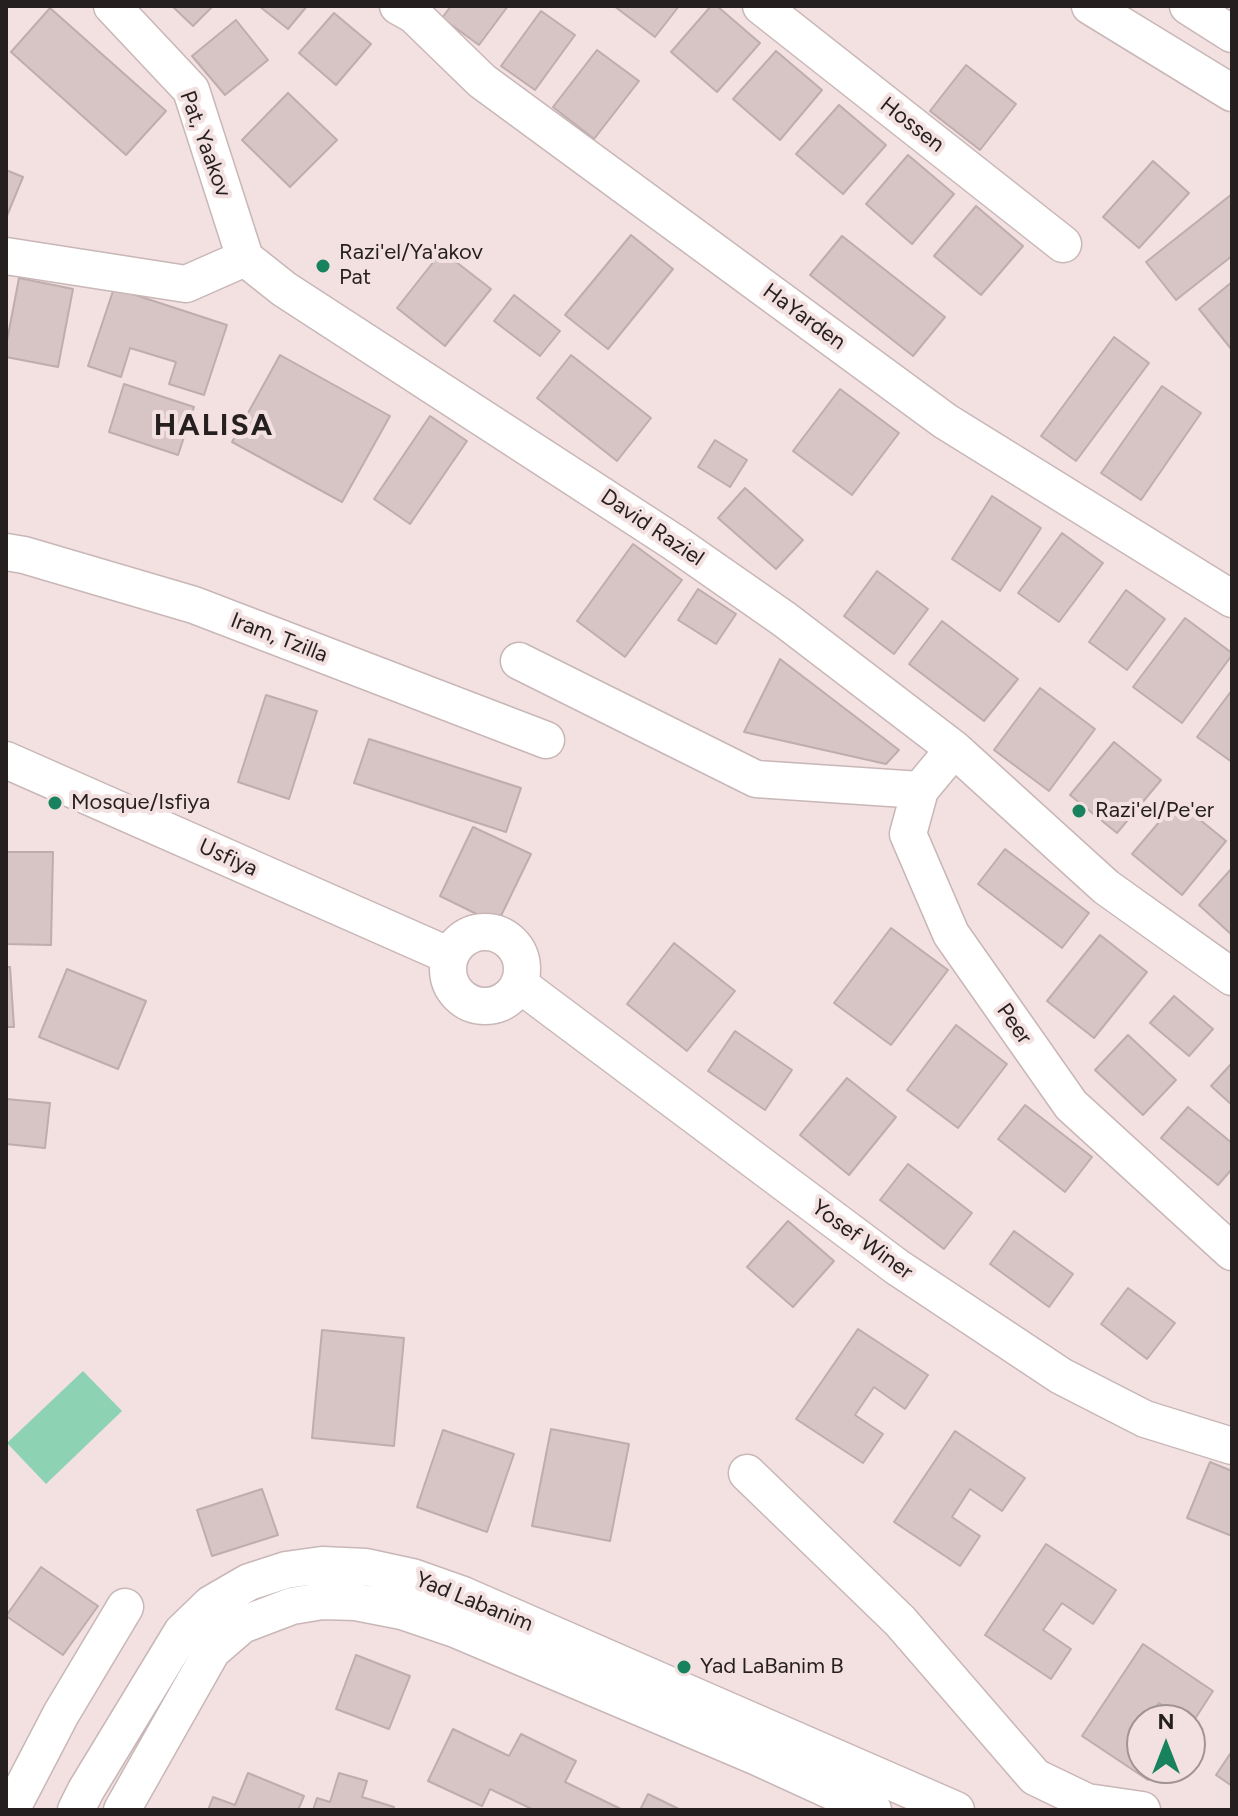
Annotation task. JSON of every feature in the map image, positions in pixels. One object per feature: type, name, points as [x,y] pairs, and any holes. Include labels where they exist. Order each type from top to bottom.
[{"type":"street","name":"Pat, Yaakov","points":[[112,6],[191,90],[245,258]]},
{"type":"street","name":"Hossen","points":[[761,6],[1063,244]]},
{"type":"street","points":[[1090,6],[1232,93]]},
{"type":"street","points":[[1188,6],[1232,34]]},
{"type":"street","name":"HaYarden","points":[[410,9],[482,81],[945,421],[1232,599]]},
{"type":"street","points":[[6,256],[186,284],[245,258]]},
{"type":"street","name":"David Raziel","points":[[245,258],[284,289],[675,543],[784,619],[954,749],[1106,887],[1232,977]]},
{"type":"street","name":"Iram, Tzilla","points":[[6,552],[194,605],[546,740]]},
{"type":"street","points":[[519,661],[756,779],[920,790]]},
{"type":"street","name":"Peer","points":[[954,749],[920,790],[908,834],[951,934],[1071,1105],[1232,1252]]},
{"type":"street","name":"Usfiya","points":[[6,760],[450,956]]},
{"type":"street","points":[[495,932],[507,938],[522,959],[523,972],[519,984],[512,995],[491,1006],[468,1002],[451,986],[448,974],[450,956],[469,934],[495,932]]},
{"type":"street","name":"Yosef Winer","points":[[519,984],[897,1267],[1061,1376],[1145,1419],[1232,1446]]},
{"type":"street","points":[[747,1473],[900,1621],[1035,1777],[1087,1802],[1142,1810]]},
{"type":"street","name":"Yad Labanim","points":[[76,1810],[182,1632],[211,1604],[249,1582],[286,1570],[322,1565],[366,1567],[412,1577],[463,1595],[956,1810]]},
{"type":"street","name":"Yad Labanim","points":[[122,1810],[212,1651],[242,1625],[292,1606],[322,1601],[356,1602],[402,1611],[455,1629],[741,1750],[873,1810]]},
{"type":"street","points":[[11,1810],[61,1714],[125,1607]]},
{"type":"green space","points":[[83,1371],[122,1411],[46,1484],[7,1443]]},
{"type":"building","points":[[172,6],[213,6],[193,26]]},
{"type":"building","points":[[259,6],[307,6],[288,29]]},
{"type":"building","points":[[451,6],[508,6],[479,45],[442,18]]},
{"type":"building","points":[[614,6],[679,6],[655,37]]},
{"type":"building","points":[[711,6],[717,6],[760,43],[717,92],[671,52]]},
{"type":"building","points":[[50,8],[166,111],[126,155],[11,52]]},
{"type":"building","points":[[541,11],[575,35],[535,90],[501,66]]},
{"type":"building","points":[[334,13],[371,44],[336,85],[299,53]]},
{"type":"building","points":[[236,20],[268,60],[225,95],[192,56]]},
{"type":"building","points":[[597,50],[639,81],[594,139],[553,107]]},
{"type":"building","points":[[776,51],[822,90],[780,140],[733,99]]},
{"type":"building","points":[[966,65],[1016,104],[980,150],[930,111]]},
{"type":"building","points":[[288,93],[337,140],[290,187],[242,140]]},
{"type":"building","points":[[839,105],[886,145],[843,194],[796,154]]},
{"type":"building","points":[[908,155],[954,194],[912,244],[866,204]]},
{"type":"building","points":[[1153,161],[1189,193],[1139,248],[1103,217]]},
{"type":"building","points":[[6,170],[23,177],[6,218]]},
{"type":"building","points":[[1232,194],[1232,256],[1176,300],[1146,262]]},
{"type":"building","points":[[976,206],[1023,246],[981,295],[934,256]]},
{"type":"building","points":[[631,235],[673,269],[608,349],[565,315]]},
{"type":"building","points":[[842,236],[945,317],[913,356],[810,275]]},
{"type":"building","points":[[442,251],[491,289],[445,346],[397,308]]},
{"type":"building","points":[[19,278],[73,289],[58,367],[6,357]]},
{"type":"building","points":[[1232,282],[1232,350],[1199,309]]},
{"type":"building","points":[[114,288],[227,325],[204,395],[169,384],[176,362],[130,348],[121,377],[88,366]]},
{"type":"building","points":[[514,295],[560,331],[540,356],[494,321]]},
{"type":"building","points":[[1114,337],[1149,363],[1076,461],[1041,436]]},
{"type":"building","points":[[280,355],[390,416],[342,502],[232,442]]},
{"type":"building","points":[[571,355],[651,418],[617,461],[537,398]]},
{"type":"building","points":[[124,384],[194,407],[178,455],[109,432]]},
{"type":"building","points":[[1162,386],[1201,413],[1141,500],[1101,473]]},
{"type":"building","points":[[840,389],[899,433],[852,495],[793,451]]},
{"type":"building","points":[[430,416],[467,441],[410,524],[374,499]]},
{"type":"building","points":[[715,440],[747,460],[730,487],[698,467]]},
{"type":"building","points":[[745,488],[803,540],[776,569],[718,518]]},
{"type":"building","points":[[992,496],[1041,528],[1000,591],[952,559]]},
{"type":"building","points":[[1062,533],[1103,563],[1059,622],[1018,593]]},
{"type":"building","points":[[633,544],[682,580],[625,657],[577,621]]},
{"type":"building","points":[[877,571],[928,609],[894,654],[844,616]]},
{"type":"building","points":[[698,589],[736,614],[716,644],[678,620]]},
{"type":"building","points":[[1126,590],[1165,619],[1127,670],[1089,642]]},
{"type":"building","points":[[1185,618],[1232,655],[1182,723],[1133,687]]},
{"type":"building","points":[[942,621],[1018,679],[984,721],[909,664]]},
{"type":"building","points":[[780,659],[899,750],[886,764],[744,732]]},
{"type":"building","points":[[1040,688],[1095,729],[1049,791],[994,750]]},
{"type":"building","points":[[1232,690],[1232,762],[1197,737]]},
{"type":"building","points":[[266,695],[317,711],[289,799],[238,782]]},
{"type":"building","points":[[369,739],[521,788],[506,832],[354,783]]},
{"type":"building","points":[[1114,742],[1161,780],[1117,833],[1070,795]]},
{"type":"building","points":[[1177,801],[1226,841],[1182,895],[1132,854]]},
{"type":"building","points":[[473,827],[531,854],[497,924],[440,896]]},
{"type":"building","points":[[1005,849],[1089,913],[1062,948],[978,884]]},
{"type":"building","points":[[6,852],[53,852],[51,945],[6,944]]},
{"type":"building","points":[[1232,868],[1232,935],[1199,905]]},
{"type":"building","points":[[891,928],[948,970],[891,1045],[834,1003]]},
{"type":"building","points":[[1100,935],[1147,972],[1094,1038],[1047,1001]]},
{"type":"building","points":[[674,943],[735,991],[687,1051],[627,1004]]},
{"type":"building","points":[[6,967],[10,967],[14,1027],[6,1027]]},
{"type":"building","points":[[67,969],[146,1001],[118,1069],[39,1037]]},
{"type":"building","points":[[1174,996],[1213,1029],[1189,1056],[1150,1023]]},
{"type":"building","points":[[956,1025],[1007,1064],[958,1128],[907,1090]]},
{"type":"building","points":[[735,1031],[792,1070],[765,1110],[708,1071]]},
{"type":"building","points":[[1128,1035],[1176,1080],[1143,1115],[1095,1070]]},
{"type":"building","points":[[1232,1063],[1232,1105],[1211,1086]]},
{"type":"building","points":[[847,1078],[896,1117],[849,1175],[800,1135]]},
{"type":"building","points":[[6,1099],[50,1103],[45,1148],[6,1144]]},
{"type":"building","points":[[1025,1105],[1092,1157],[1065,1192],[998,1139]]},
{"type":"building","points":[[1188,1107],[1232,1143],[1232,1169],[1218,1185],[1161,1138]]},
{"type":"building","points":[[908,1164],[972,1213],[944,1249],[880,1200]]},
{"type":"building","points":[[788,1221],[834,1261],[793,1307],[747,1267]]},
{"type":"building","points":[[1014,1231],[1073,1274],[1049,1307],[990,1264]]},
{"type":"building","points":[[1128,1288],[1175,1323],[1147,1359],[1101,1324]]},
{"type":"building","points":[[858,1329],[928,1375],[905,1409],[874,1387],[855,1415],[883,1434],[863,1463],[796,1419]]},
{"type":"building","points":[[322,1330],[404,1338],[394,1446],[312,1438]]},
{"type":"building","points":[[551,1429],[629,1444],[610,1541],[532,1526]]},
{"type":"building","points":[[443,1430],[514,1454],[487,1532],[417,1507]]},
{"type":"building","points":[[955,1431],[1025,1478],[1002,1511],[970,1489],[952,1517],[980,1536],[960,1566],[894,1522]]},
{"type":"building","points":[[1210,1462],[1232,1471],[1232,1536],[1187,1518]]},
{"type":"building","points":[[262,1489],[278,1535],[212,1556],[197,1510]]},
{"type":"building","points":[[1046,1544],[1116,1590],[1093,1624],[1062,1603],[1043,1630],[1071,1649],[1051,1679],[985,1635]]},
{"type":"building","points":[[41,1567],[98,1606],[63,1655],[6,1616]]},
{"type":"building","points":[[1143,1644],[1213,1691],[1205,1704],[1126,1704],[1126,1765],[1082,1736]]},
{"type":"building","points":[[356,1655],[410,1676],[389,1729],[336,1709]]},
{"type":"building","points":[[453,1729],[509,1756],[521,1734],[576,1761],[565,1782],[623,1810],[534,1810],[490,1789],[482,1806],[428,1781]]},
{"type":"building","points":[[1232,1751],[1232,1786],[1216,1775]]},
{"type":"building","points":[[248,1773],[304,1796],[298,1810],[208,1810],[213,1797],[235,1805]]},
{"type":"building","points":[[339,1773],[367,1781],[362,1797],[394,1807],[393,1810],[313,1810],[317,1798],[330,1802]]},
{"type":"building","points":[[648,1794],[681,1810],[640,1810]]},
{"type":"place","name":"Razi'el/Ya'akov Pat","points":[[323,266]]},
{"type":"place","name":"Mosque/Isfiya","points":[[55,803]]},
{"type":"place","name":"Razi'el/Pe'er","points":[[1079,811]]},
{"type":"place","name":"Yad LaBanim B","points":[[684,1667]]},
{"type":"district","name":"HALISA","points":[[214,426]]}]
